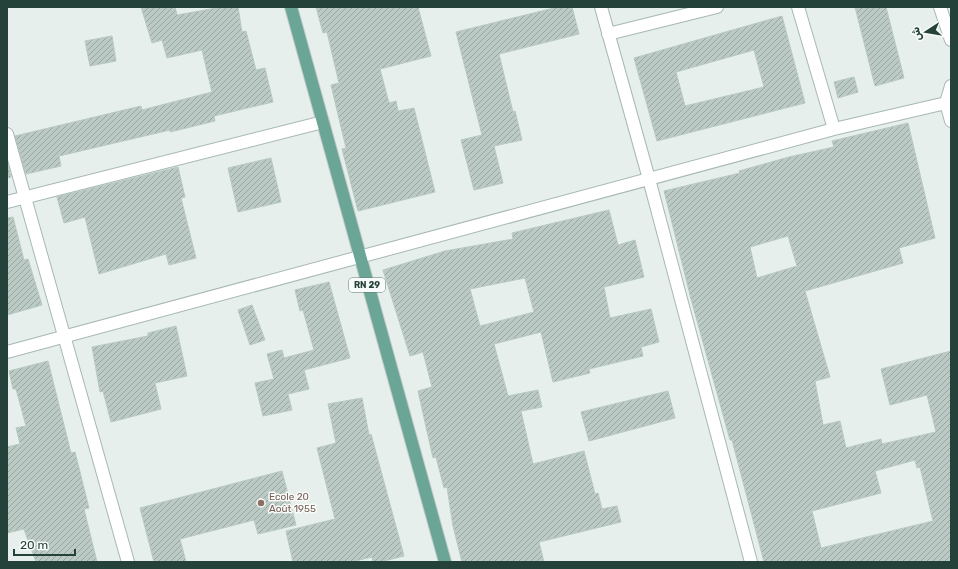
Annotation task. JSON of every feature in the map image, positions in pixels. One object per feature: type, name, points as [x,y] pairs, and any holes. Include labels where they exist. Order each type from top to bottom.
[{"type":"main road","name":"RN 29","points":[[291,7],[359,258],[445,562]]},
{"type":"street","points":[[601,7],[649,179],[751,562]]},
{"type":"street","points":[[608,34],[717,7]]},
{"type":"street","points":[[798,7],[834,129]]},
{"type":"street","points":[[940,7],[951,40]]},
{"type":"street","points":[[951,86],[946,102],[951,121]]},
{"type":"street","points":[[7,352],[834,129],[946,102]]},
{"type":"street","points":[[7,202],[323,122]]},
{"type":"street","points":[[7,134],[128,562]]},
{"type":"building","points":[[141,7],[175,7],[177,15],[222,7],[238,7],[242,32],[246,31],[256,70],[265,68],[273,102],[214,116],[215,121],[59,156],[61,166],[26,174],[15,136],[141,106],[142,110],[212,92],[202,50],[167,58],[162,40],[152,43]]},
{"type":"building","points":[[316,7],[418,7],[431,56],[380,69],[389,103],[396,101],[398,111],[414,108],[435,192],[358,211],[342,149],[346,148],[331,85],[339,83],[327,32],[323,33]]},
{"type":"building","points":[[558,7],[572,7],[579,34],[499,54],[513,112],[515,111],[522,140],[494,146],[503,183],[474,190],[461,140],[482,135],[456,32]]},
{"type":"building","points":[[855,7],[886,7],[904,78],[875,86]]},
{"type":"building","points":[[782,16],[805,103],[657,141],[634,58]],"holes":[[[754,50],[764,87],[685,106],[676,72]]]},
{"type":"building","points":[[112,36],[116,61],[90,66],[85,41]]},
{"type":"building","points":[[854,77],[858,92],[838,98],[834,82]]},
{"type":"building","points":[[908,123],[935,238],[899,248],[903,263],[805,291],[830,377],[815,381],[823,425],[840,421],[846,448],[881,439],[882,444],[936,432],[927,395],[890,405],[881,369],[951,351],[951,562],[764,562],[732,440],[730,440],[691,299],[664,191],[740,173],[739,171],[789,157],[834,147],[832,141]],"holes":[[[788,236],[797,266],[757,278],[750,247]],[[915,460],[917,468],[920,467],[933,521],[821,548],[812,511],[881,493],[875,471]]]},
{"type":"building","points":[[271,158],[281,202],[238,212],[228,168]]},
{"type":"building","points":[[7,162],[11,177],[7,178]]},
{"type":"building","points":[[178,167],[185,197],[181,198],[196,258],[169,265],[166,254],[99,274],[85,217],[64,223],[57,197]]},
{"type":"building","points":[[609,210],[618,245],[635,240],[644,277],[604,287],[610,318],[651,309],[659,342],[641,347],[643,356],[589,369],[590,373],[553,382],[541,332],[494,344],[508,396],[538,390],[542,407],[521,411],[533,464],[584,451],[595,494],[598,493],[602,509],[617,506],[621,522],[539,542],[544,562],[462,562],[453,526],[447,487],[444,488],[436,457],[433,458],[418,391],[432,387],[423,352],[410,356],[383,270],[445,251],[513,239],[512,233]],"holes":[[[525,278],[534,312],[480,326],[470,289]]]},
{"type":"building","points":[[13,217],[24,260],[28,259],[42,305],[7,315],[7,218]]},
{"type":"building","points":[[329,282],[350,358],[304,370],[309,389],[288,394],[292,410],[263,416],[255,383],[274,379],[267,354],[282,350],[284,358],[314,350],[303,310],[300,311],[295,290]]},
{"type":"building","points":[[252,305],[265,340],[250,345],[238,310]]},
{"type":"building","points":[[176,326],[187,376],[155,383],[161,409],[111,422],[103,391],[100,392],[92,347],[148,336],[148,333]]},
{"type":"building","points":[[48,361],[71,453],[75,452],[89,508],[84,509],[97,562],[36,562],[24,529],[7,533],[7,447],[20,444],[16,428],[26,426],[16,389],[13,389],[9,371]]},
{"type":"building","points":[[668,391],[675,418],[589,441],[581,412]]},
{"type":"building","points":[[362,398],[369,435],[371,434],[404,556],[380,562],[373,562],[372,557],[351,562],[293,562],[286,531],[335,519],[317,448],[336,443],[328,404]]},
{"type":"building","points":[[282,471],[296,525],[258,534],[254,520],[180,539],[186,562],[154,562],[140,508]]},
{"type":"place","name":"Ecole 20 Août 1955","points":[[261,503]]}]
